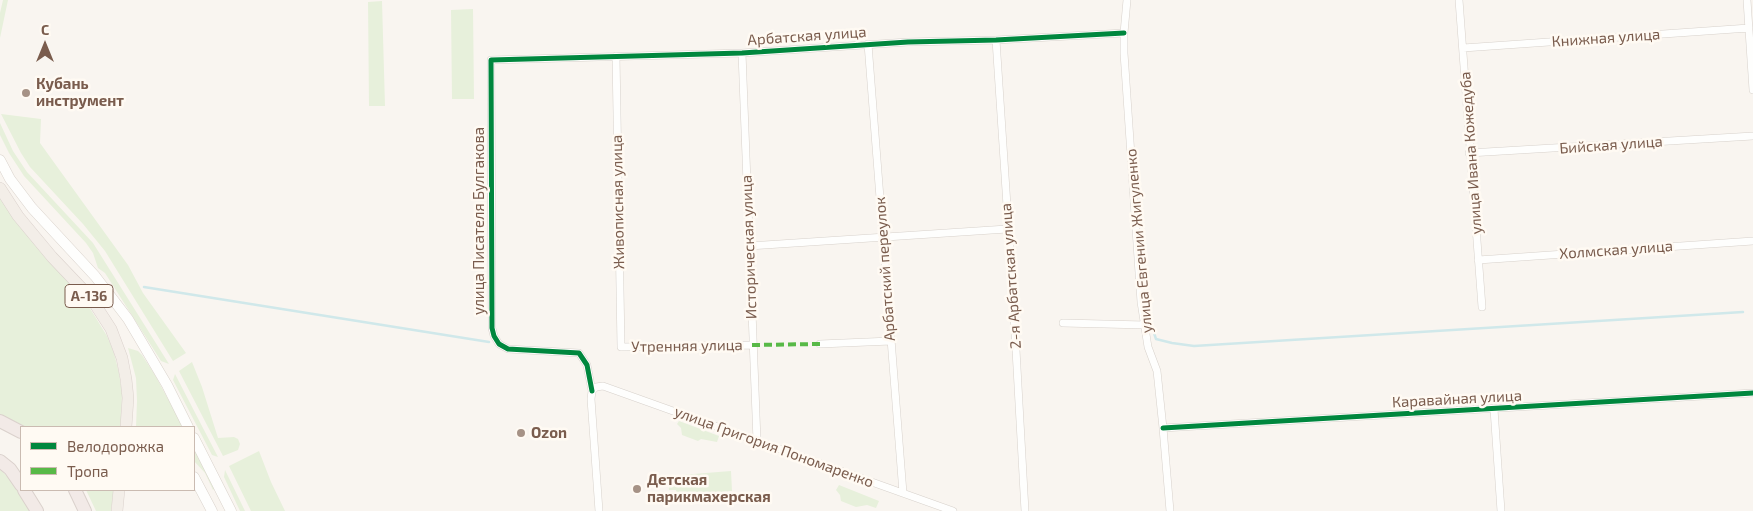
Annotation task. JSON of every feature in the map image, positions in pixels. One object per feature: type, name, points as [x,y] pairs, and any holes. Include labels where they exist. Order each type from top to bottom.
[{"type":"highway","points":[[0,422],[20,432]]},
{"type":"highway","points":[[0,461],[10,469],[20,484]]},
{"type":"highway","points":[[25,491],[36,511]]},
{"type":"highway","points":[[75,491],[85,511]]},
{"type":"main road","points":[[0,160],[10,180],[32,208],[95,276],[128,319],[167,385],[188,426]]},
{"type":"main road","name":"А-136","points":[[0,188],[18,216],[90,298],[103,314],[111,329],[122,358],[126,379],[128,398],[126,426]]},
{"type":"main road","points":[[195,440],[231,511]]},
{"type":"main road","points":[[196,480],[212,511]]},
{"type":"main road","points":[[117,511],[120,493]]},
{"type":"street","name":"улица Евгении Жигуленко","points":[[1127,0],[1124,33],[1141,302],[1148,347],[1157,371],[1170,511]]},
{"type":"street","name":"улица Ивана Кожедуба","points":[[1459,0],[1482,307]]},
{"type":"street","points":[[1747,0],[1753,90]]},
{"type":"street","name":"Книжная улица","points":[[1463,48],[1749,28]]},
{"type":"street","name":"Арбатская улица","points":[[491,60],[742,53],[868,44],[1124,33]]},
{"type":"street","name":"2-я Арбатская улица","points":[[996,40],[1025,511]]},
{"type":"street","name":"Арбатский переулок","points":[[868,44],[903,493]]},
{"type":"street","name":"Историческая улица","points":[[742,53],[757,441]]},
{"type":"street","name":"Живописная улица","points":[[616,56],[621,347]]},
{"type":"street","name":"улица Писателя Булгакова","points":[[491,60],[492,328],[494,336],[499,344],[508,350],[578,353],[587,365],[594,389]]},
{"type":"street","name":"Бийская улица","points":[[1470,154],[1753,136]]},
{"type":"street","points":[[749,246],[1007,229]]},
{"type":"street","name":"Холмская улица","points":[[1478,260],[1753,241]]},
{"type":"street","points":[[1063,323],[1145,325]]},
{"type":"street","points":[[820,344],[891,341]]},
{"type":"street","name":"Утренняя улица","points":[[621,347],[752,345]]},
{"type":"street","name":"улица Григория Пономаренко","points":[[594,389],[603,386],[953,511]]},
{"type":"street","points":[[594,389],[599,511]]},
{"type":"street","name":"Каравайная улица","points":[[1163,428],[1753,393]]},
{"type":"street","points":[[1494,409],[1501,511]]},
{"type":"green space","points":[[3,0],[8,0],[0,38],[0,13]]},
{"type":"green space","points":[[382,1],[385,106],[369,106],[368,2]]},
{"type":"green space","points":[[473,9],[474,99],[452,99],[451,10]]},
{"type":"green space","points":[[1,114],[41,119],[40,143],[128,265],[143,293],[186,353],[173,361],[105,251],[83,224],[30,167]]},
{"type":"green space","points":[[0,123],[13,151],[27,172],[93,243],[169,364],[161,361],[105,273],[98,268],[93,253],[86,243],[24,176],[0,135]]},
{"type":"green space","points":[[0,197],[91,310],[107,336],[114,353],[122,393],[121,426],[24,426],[0,414]]},
{"type":"green space","points":[[128,348],[138,351],[142,355],[182,426],[136,426],[136,378]]},
{"type":"green space","points":[[192,362],[218,438],[234,437],[238,439],[240,444],[238,450],[223,456],[179,371]]},
{"type":"green space","points":[[175,374],[218,457],[212,455],[173,380]]},
{"type":"green space","points":[[679,421],[719,436],[717,442],[701,439],[698,441],[682,435],[681,428],[677,424]]},
{"type":"green space","points":[[195,450],[215,488],[213,490],[205,473],[195,462]]},
{"type":"green space","points":[[259,451],[285,511],[251,511],[229,466]]},
{"type":"green space","points":[[0,469],[16,486],[31,511],[0,511]]},
{"type":"green space","points":[[225,470],[245,511],[240,511],[224,477]]},
{"type":"green space","points":[[731,471],[732,491],[695,494],[695,499],[677,501],[676,490],[669,490],[668,476]]},
{"type":"green space","points":[[839,485],[879,501],[876,508],[867,505],[856,507],[841,501],[840,495],[836,490]]},
{"type":"green space","points":[[86,491],[114,491],[111,511],[96,511]]},
{"type":"waterway","points":[[144,287],[489,342]]},
{"type":"waterway","points":[[1151,324],[1156,339],[1194,346],[1743,312]]},
{"type":"marked path","points":[[752,345],[820,344]]},
{"type":"cycle path","points":[[592,391],[587,365],[579,353],[508,349],[499,344],[494,336],[492,328],[491,60],[742,53],[908,42],[996,40],[1124,33]]},
{"type":"cycle path","points":[[1163,428],[1753,393]]},
{"type":"place","name":"Кубань инструмент","points":[[26,93]]},
{"type":"place","name":"Ozon","points":[[521,433]]},
{"type":"place","name":"Детская парикмахерская","points":[[637,489]]}]
